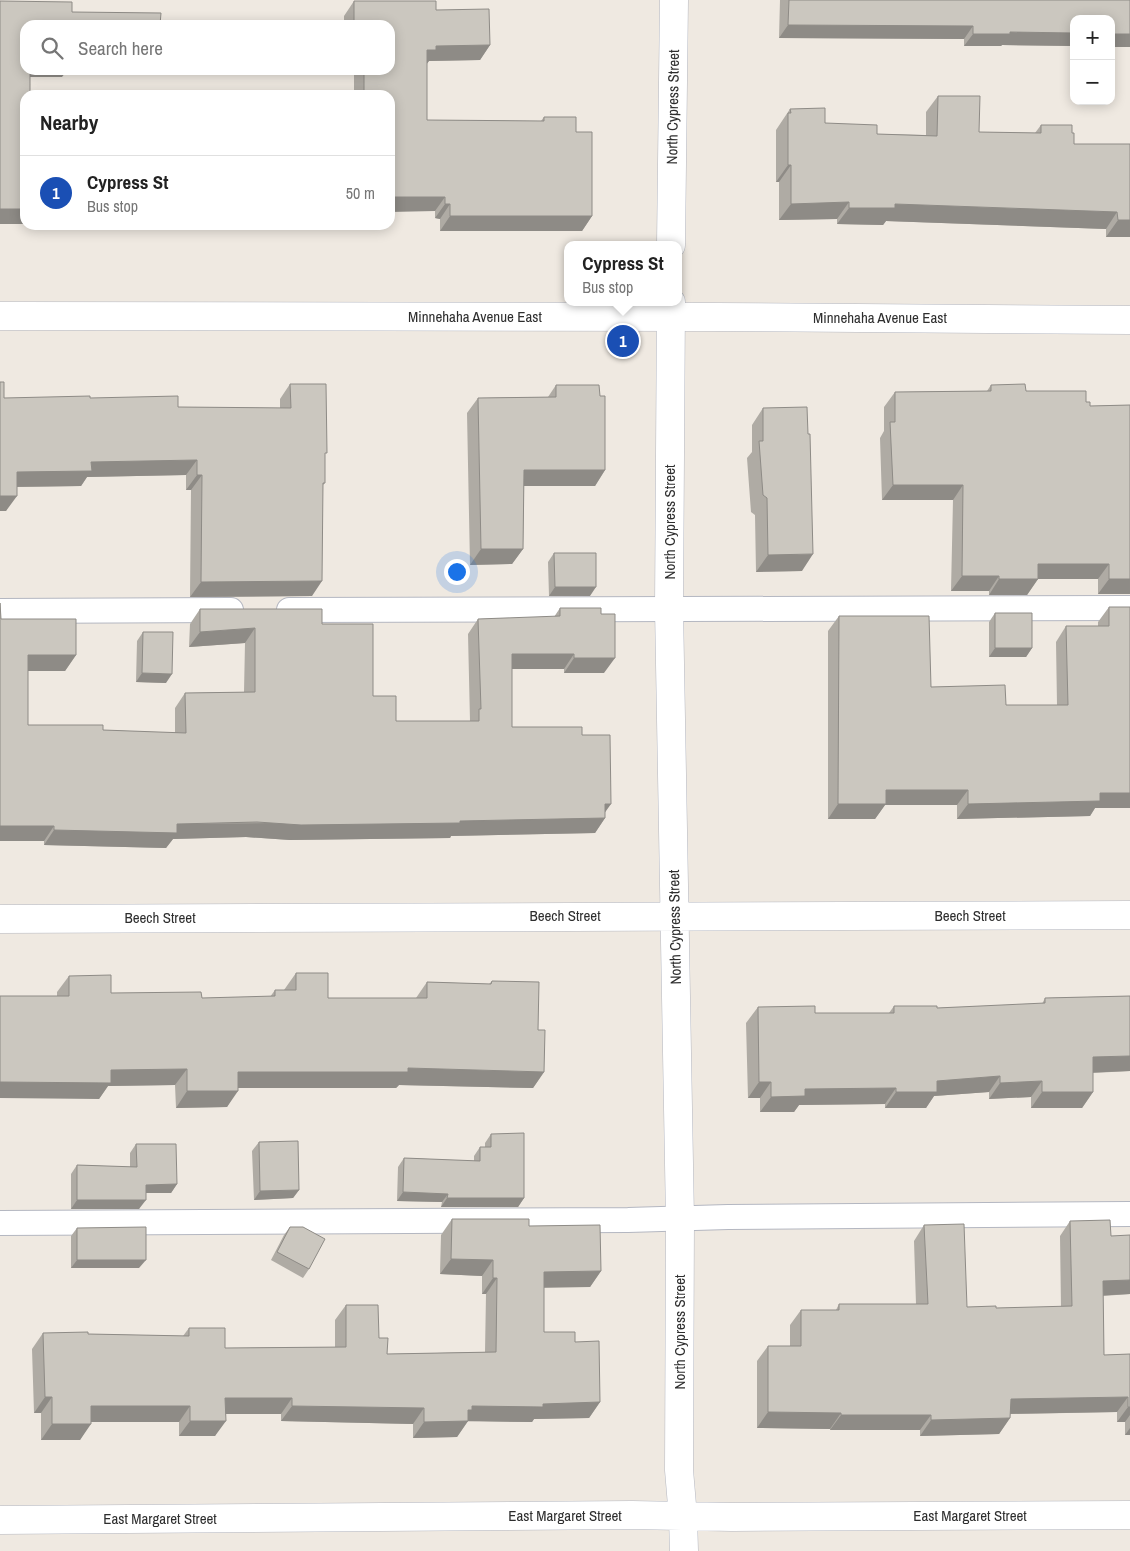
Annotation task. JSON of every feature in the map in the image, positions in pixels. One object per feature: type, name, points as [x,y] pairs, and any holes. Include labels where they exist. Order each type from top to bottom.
[{"type":"street","name":"North Cypress Street","points":[[672,241],[674,0]]},
{"type":"street","name":"North Cypress Street","points":[[671,310],[669,608],[680,1219],[679,1470],[684,1551]]},
{"type":"street","name":"Minnehaha Avenue East","points":[[0,316],[671,310],[1130,320]]},
{"type":"street","name":"Beech Street","points":[[0,919],[1130,915]]},
{"type":"street","name":"East Margaret Street","points":[[0,1520],[622,1515],[683,1517],[1130,1515]]},
{"type":"lane","points":[[0,611],[1130,608]]},
{"type":"lane","points":[[0,1223],[1130,1214]]},
{"type":"building","points":[[789,0],[1130,0],[1130,34],[1115,34],[1115,15],[1070,15],[1070,33],[1010,32],[1010,34],[973,34],[973,26],[788,25]]},
{"type":"building","points":[[0,1],[72,2],[72,12],[161,13],[160,20],[20,20],[20,75],[30,75],[30,90],[20,90],[20,209],[0,209]]},
{"type":"building","points":[[354,1],[436,1],[436,10],[489,9],[490,45],[436,46],[436,50],[427,50],[427,120],[544,121],[544,117],[576,117],[576,132],[592,132],[592,216],[450,216],[450,204],[445,204],[445,197],[395,197],[395,90],[364,90],[364,75],[395,75],[395,20],[354,20]]},
{"type":"building","points":[[938,96],[980,96],[979,132],[1041,133],[1041,125],[1072,125],[1074,144],[1130,144],[1130,220],[1118,220],[1117,212],[895,204],[895,208],[849,208],[849,202],[791,204],[791,165],[788,165],[788,113],[791,113],[790,109],[825,108],[825,123],[877,125],[877,134],[937,136]]},
{"type":"building","points":[[0,382],[4,382],[4,398],[178,396],[178,407],[291,408],[290,384],[326,384],[327,453],[325,453],[325,483],[323,483],[322,581],[201,582],[202,475],[197,475],[197,460],[91,462],[92,471],[17,472],[17,496],[0,496]]},
{"type":"building","points":[[1025,384],[1026,391],[1086,391],[1086,402],[1090,402],[1090,406],[1130,405],[1130,579],[1109,579],[1109,564],[1038,564],[1038,579],[999,579],[999,576],[962,576],[963,485],[893,485],[890,422],[895,422],[895,392],[991,391],[991,385]]},
{"type":"building","points":[[556,385],[599,385],[600,396],[605,396],[605,470],[524,470],[523,549],[481,549],[478,398],[556,397]]},
{"type":"building","points":[[807,407],[808,434],[810,434],[813,554],[768,555],[767,498],[763,495],[759,441],[763,441],[763,408]]},
{"type":"building","points":[[554,553],[596,553],[596,587],[555,587]]},
{"type":"building","points":[[0,603],[1,619],[76,619],[76,655],[28,655],[28,725],[103,725],[103,730],[186,733],[185,693],[255,692],[255,628],[200,632],[200,609],[322,609],[322,624],[373,624],[373,696],[396,696],[396,721],[479,721],[479,709],[481,709],[478,619],[560,616],[560,608],[601,608],[601,614],[615,614],[615,658],[574,658],[574,654],[512,654],[512,727],[582,727],[582,735],[610,735],[611,804],[605,804],[605,818],[460,821],[460,823],[301,825],[257,822],[177,824],[177,833],[54,830],[54,826],[0,826]]},
{"type":"building","points":[[1109,607],[1130,607],[1130,793],[1100,793],[1100,801],[968,804],[968,790],[886,790],[886,804],[838,804],[839,616],[929,616],[931,687],[1005,685],[1006,705],[1068,705],[1066,626],[1109,626]]},
{"type":"building","points":[[995,613],[1032,613],[1032,648],[995,648]]},
{"type":"building","points":[[143,632],[173,632],[172,674],[142,673]]},
{"type":"building","points":[[296,973],[328,973],[328,998],[427,998],[427,982],[491,984],[492,981],[539,982],[538,1030],[545,1030],[544,1072],[408,1068],[408,1072],[238,1072],[238,1091],[187,1091],[187,1069],[111,1070],[111,1083],[0,1082],[0,996],[69,996],[69,976],[111,975],[111,993],[201,992],[202,998],[275,996],[275,990],[296,990]]},
{"type":"building","points":[[1130,996],[1130,1056],[1093,1057],[1093,1092],[1042,1092],[1042,1081],[1000,1083],[1000,1076],[937,1081],[937,1092],[896,1092],[896,1088],[805,1089],[805,1096],[771,1097],[771,1082],[759,1082],[758,1007],[815,1006],[815,1013],[894,1013],[894,1006],[937,1006],[937,1008],[1045,1003],[1045,998]]},
{"type":"building","points":[[524,1133],[524,1198],[447,1198],[448,1194],[403,1192],[404,1158],[480,1161],[480,1147],[491,1147],[491,1134]]},
{"type":"building","points":[[298,1141],[299,1190],[260,1191],[259,1142]]},
{"type":"building","points":[[136,1144],[176,1144],[177,1184],[146,1185],[146,1200],[77,1200],[77,1165],[137,1167]]},
{"type":"building","points":[[452,1219],[529,1219],[529,1226],[600,1225],[601,1271],[544,1272],[544,1332],[575,1332],[575,1342],[599,1341],[600,1402],[543,1404],[543,1407],[472,1406],[472,1410],[468,1410],[468,1421],[424,1422],[424,1408],[292,1406],[292,1398],[225,1398],[226,1421],[190,1421],[190,1406],[91,1406],[91,1424],[52,1424],[52,1397],[45,1397],[43,1333],[88,1332],[88,1334],[189,1336],[189,1328],[225,1328],[225,1348],[346,1347],[346,1305],[378,1305],[379,1338],[388,1338],[387,1354],[496,1352],[497,1278],[493,1278],[493,1260],[451,1259]]},
{"type":"building","points":[[1110,1220],[1111,1236],[1130,1235],[1130,1280],[1103,1281],[1104,1355],[1130,1354],[1130,1407],[1128,1407],[1128,1397],[1011,1399],[1010,1418],[931,1420],[931,1415],[841,1415],[841,1413],[768,1412],[768,1346],[801,1346],[801,1310],[839,1310],[839,1304],[928,1304],[924,1225],[964,1224],[967,1307],[1072,1306],[1070,1221]]},
{"type":"building","points":[[146,1227],[146,1260],[77,1260],[77,1228]]},
{"type":"building","points":[[290,1227],[303,1227],[325,1239],[309,1269],[277,1252]]},
{"type":"place","name":"Cypress St","points":[[623,341]]}]
